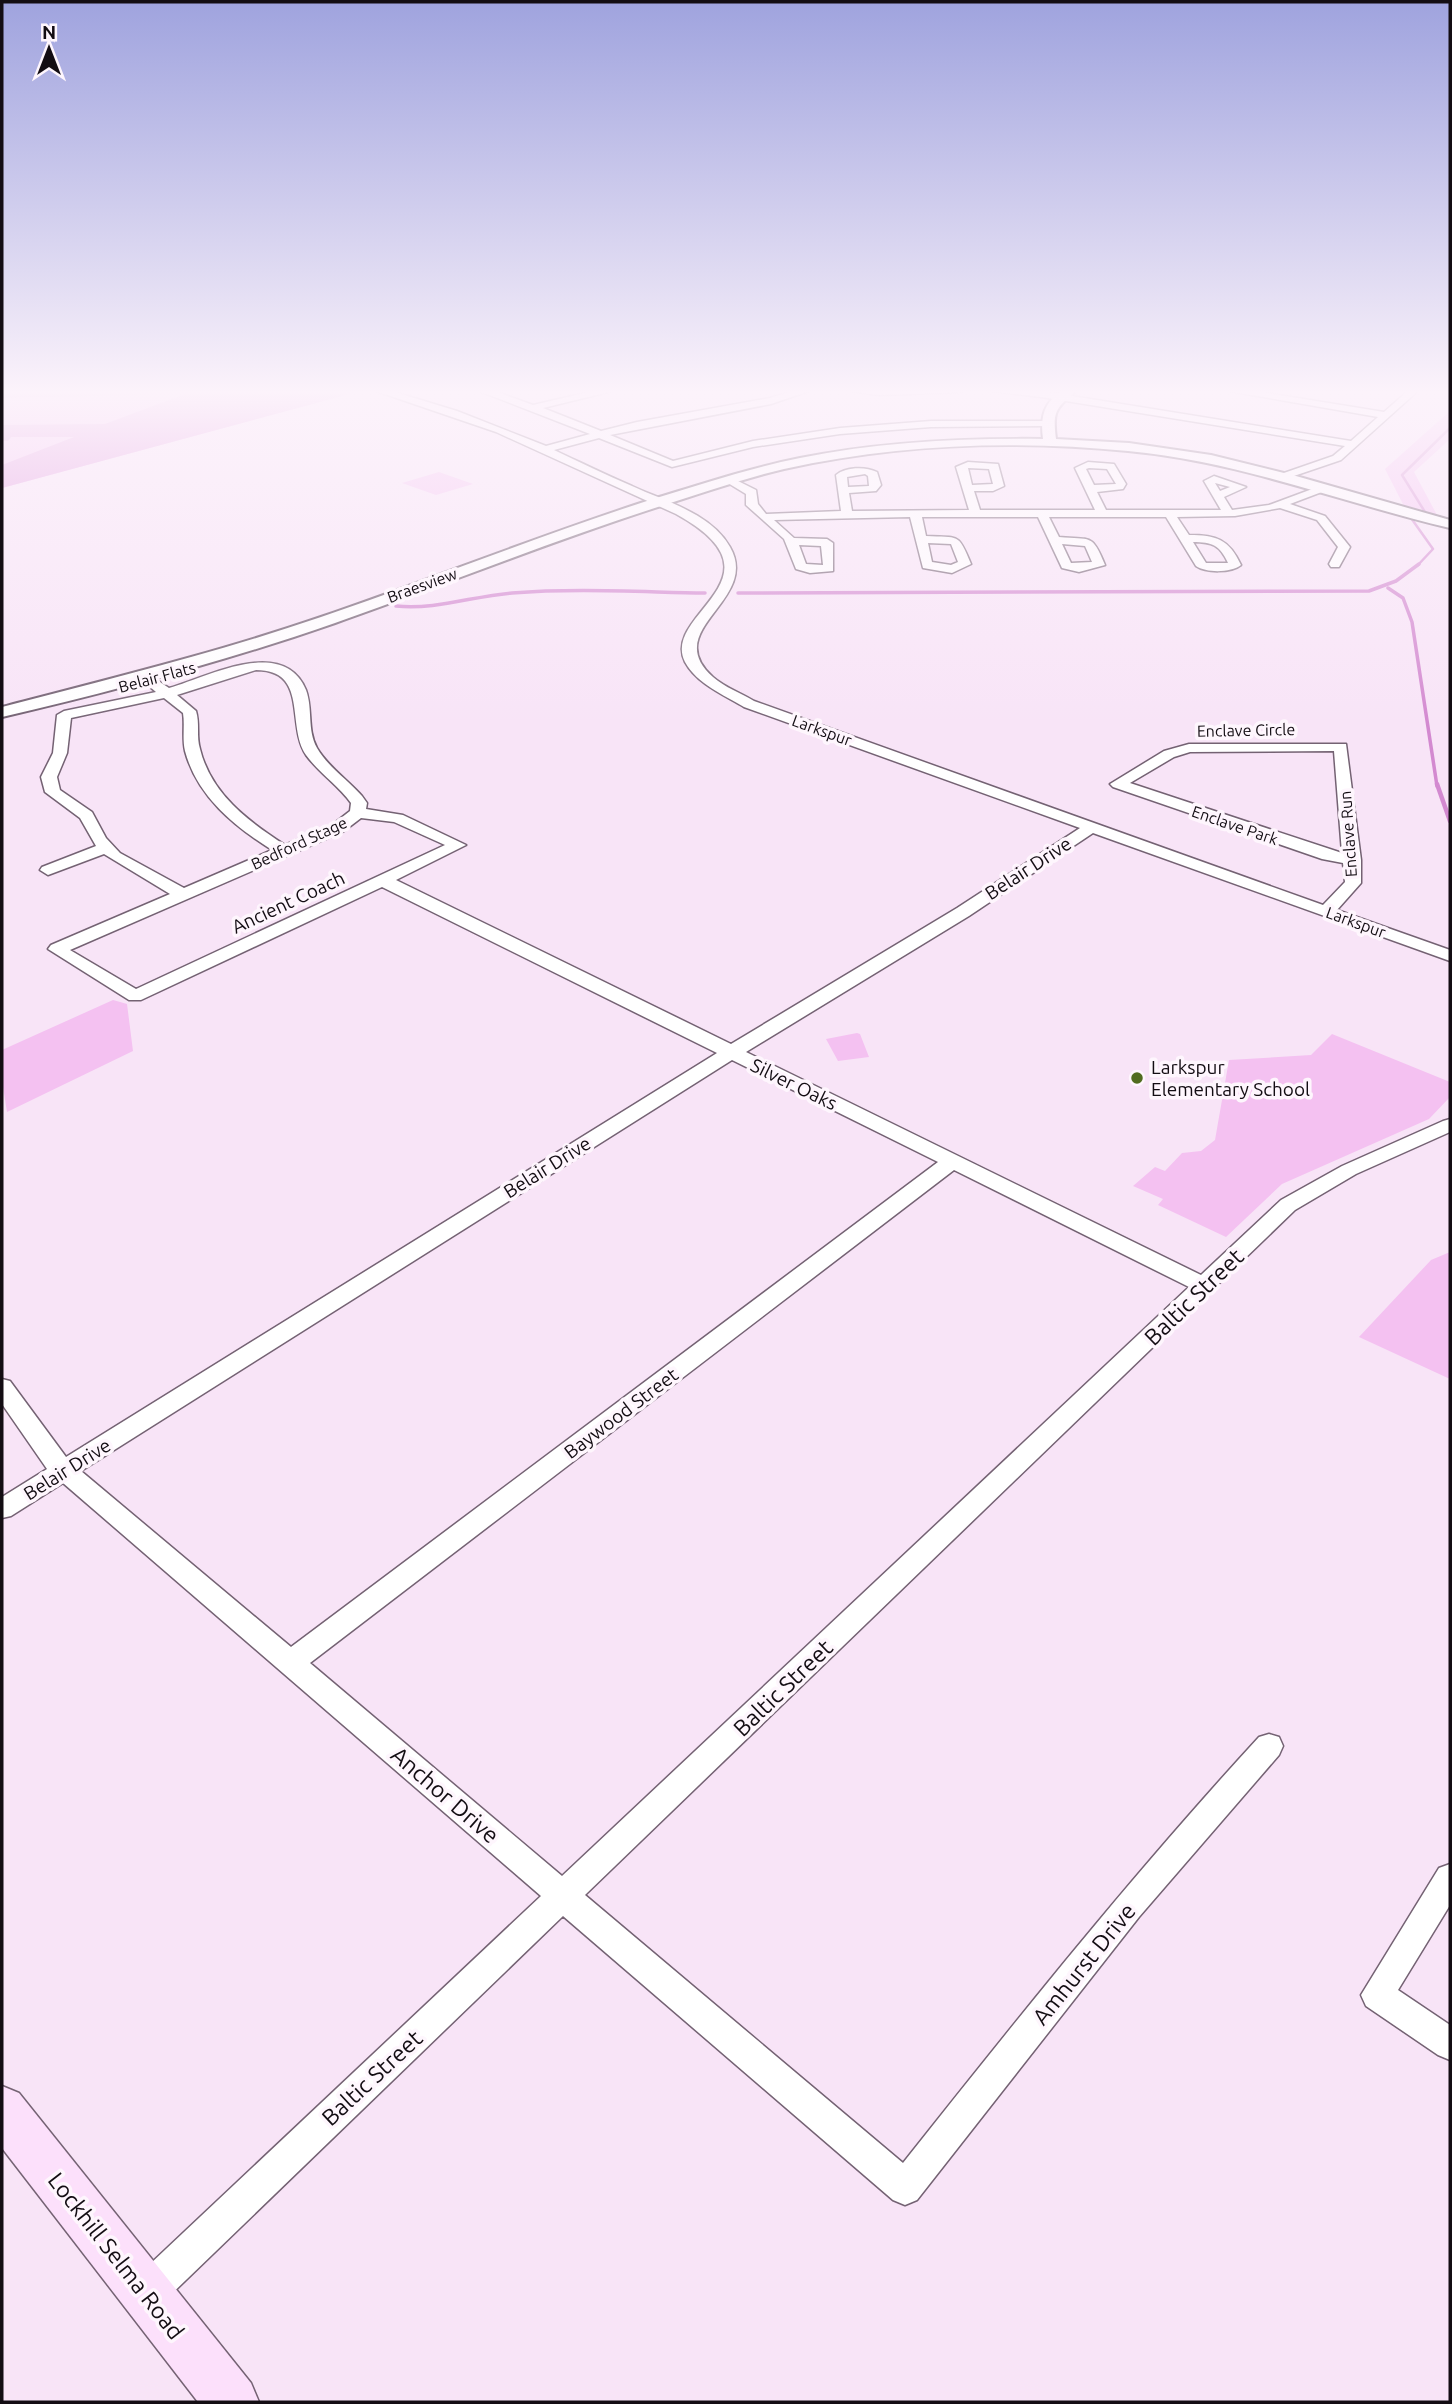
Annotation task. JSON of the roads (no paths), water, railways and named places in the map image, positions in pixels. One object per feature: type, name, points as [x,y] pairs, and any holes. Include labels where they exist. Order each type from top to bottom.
[{"type":"main road","name":"Lockhill Selma Road","points":[[2,2110],[232,2402]]},
{"type":"street","points":[[751,501],[752,505],[792,541]]},
{"type":"street","points":[[845,501],[847,514]]},
{"type":"street","points":[[971,501],[975,513]]},
{"type":"street","points":[[1096,501],[1101,513]]},
{"type":"street","points":[[1220,501],[1228,513]]},
{"type":"street","points":[[765,517],[915,513],[1228,513],[1257,511],[1291,501]]},
{"type":"street","name":"Braesview","points":[[1370,501],[1450,524]]},
{"type":"street","name":"Braesview","points":[[2,712],[143,675],[324,621],[576,527],[657,502]]},
{"type":"street","name":"Larkspur","points":[[657,502],[708,530],[726,549],[730,559],[730,581],[726,591],[692,630],[689,647],[690,656],[700,673],[720,690],[758,707],[1450,956]]},
{"type":"street","points":[[1281,505],[1324,520],[1344,547],[1335,564]]},
{"type":"street","points":[[915,513],[922,539]]},
{"type":"street","points":[[1042,513],[1054,540]]},
{"type":"street","points":[[1169,513],[1185,539]]},
{"type":"street","name":"Belair Flats","points":[[106,848],[87,815],[61,799],[50,784],[50,774],[60,753],[64,715],[132,704],[257,666]]},
{"type":"street","name":"Bedford Stage","points":[[58,949],[338,828],[358,813],[359,804],[354,794],[330,775],[309,749],[300,719],[300,694],[295,684],[273,668],[257,666]]},
{"type":"street","points":[[143,675],[191,714],[192,748],[207,786],[240,821],[284,851]]},
{"type":"street","name":"Enclave Circle","points":[[1118,784],[1169,754],[1189,748],[1341,747]]},
{"type":"street","name":"Enclave Run","points":[[1325,912],[1353,883],[1341,747]]},
{"type":"street","name":"Enclave Park","points":[[1118,784],[1294,845],[1353,860]]},
{"type":"street","name":"Ancient Coach","points":[[58,949],[135,996],[458,845],[397,818],[358,813]]},
{"type":"street","name":"Belair Drive","points":[[2,1509],[730,1053],[963,912],[1092,827]]},
{"type":"street","points":[[48,870],[106,848],[127,866],[183,895]]},
{"type":"street","name":"Silver Oaks","points":[[384,881],[1206,1286]]},
{"type":"street","name":"Baltic Street","points":[[145,2294],[1288,1205],[1349,1170],[1450,1125]]},
{"type":"street","name":"Baywood Street","points":[[290,1663],[951,1162]]},
{"type":"street","name":"Anchor Drive","points":[[2,1387],[64,1471],[905,2188]]},
{"type":"street","name":"Amhurst Drive","points":[[905,2188],[1071,1978],[1223,1795],[1269,1746]]},
{"type":"street","points":[[1450,1878],[1377,1995],[1450,2045]]},
{"type":"waterway","points":[[1418,501],[1425,512]]},
{"type":"waterway","points":[[1411,518],[1433,549],[1419,564]]},
{"type":"waterway","points":[[738,593],[1369,591],[1396,581],[1419,564]]},
{"type":"waterway","points":[[1388,588],[1403,598],[1412,622],[1437,786]]},
{"type":"waterway","points":[[396,606],[426,606],[536,592],[705,593]]},
{"type":"waterway","points":[[1437,784],[1450,821]]},
{"type":"place","name":"Larkspur Elementary School","points":[[1137,1078]]}]
